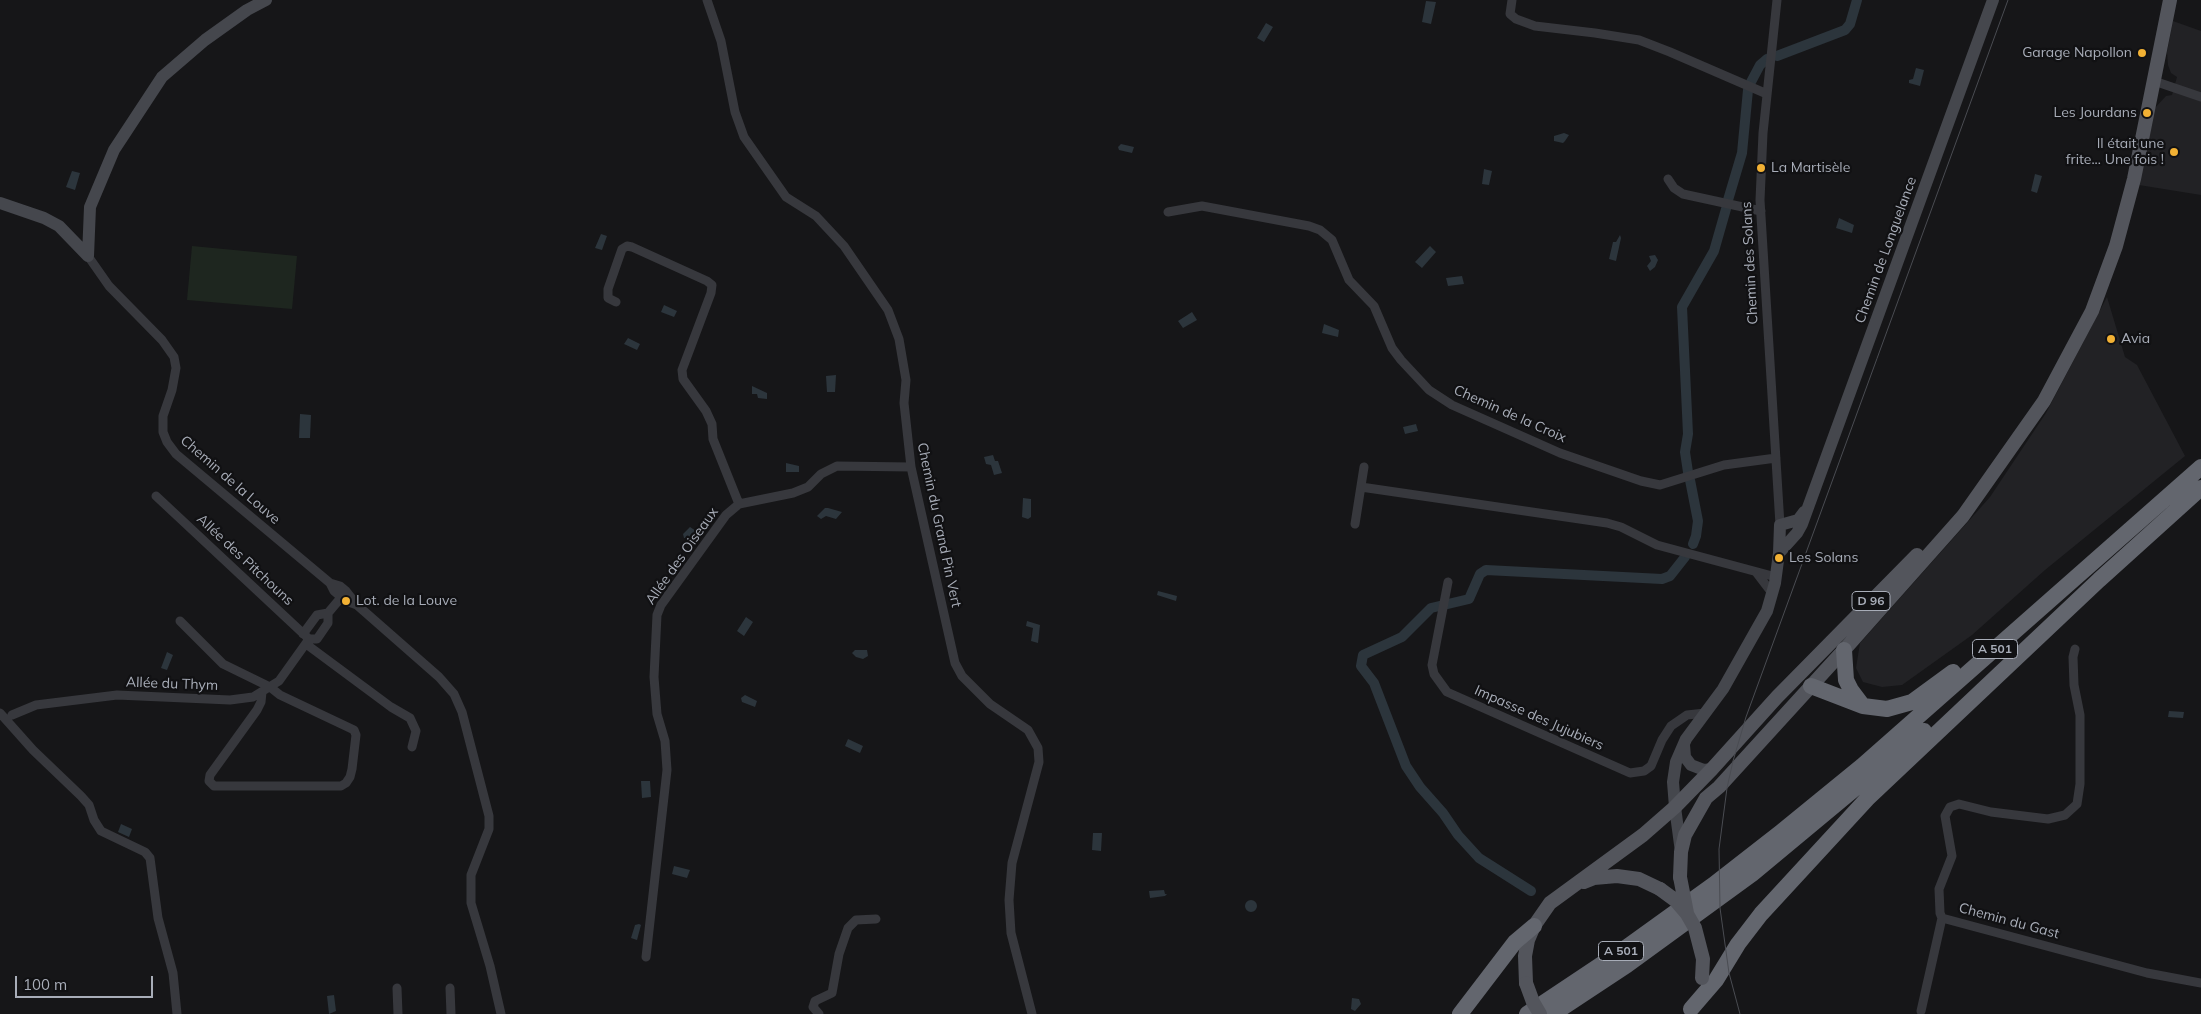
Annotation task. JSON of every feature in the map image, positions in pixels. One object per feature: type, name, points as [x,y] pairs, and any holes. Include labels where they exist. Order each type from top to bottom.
[{"type":"highway","name":"A 501","points":[[1527,1014],[1620,952],[1713,885],[1862,766],[2201,467]]},
{"type":"highway","name":"A 501","points":[[1553,1014],[1626,965],[1740,883],[1874,774],[2099,580],[2201,488]]},
{"type":"highway","points":[[1810,686],[1863,706],[1887,710],[1912,702],[1929,691],[2127,533]]},
{"type":"highway","points":[[1689,1011],[1709,979],[1793,878],[1867,799],[2099,580]]},
{"type":"highway","points":[[1844,650],[1846,680],[1863,706]]},
{"type":"highway","points":[[1460,1014],[1515,942],[1534,926]]},
{"type":"main road","name":"D 96","points":[[1687,914],[1680,877],[1681,852],[1685,835],[1706,798],[1719,787],[1844,650],[1963,516],[2044,401],[2100,294],[2116,246],[2134,179],[2170,0]]},
{"type":"main road","name":"D 96","points":[[1573,886],[1643,835],[1675,807],[1851,620],[1984,488]]},
{"type":"main road","points":[[1758,721],[1799,686],[1810,686]]},
{"type":"main road","points":[[1540,1014],[1526,983],[1525,956],[1534,926],[1550,903],[1573,886],[1594,878],[1617,876],[1639,879],[1660,889],[1675,900],[1687,914],[1700,943],[1709,979]]},
{"type":"street","points":[[88,256],[90,207],[114,150],[162,77],[205,40],[247,10],[266,0]]},
{"type":"street","name":"Chemin du Grand Pin Vert","points":[[707,0],[721,41],[735,112],[744,136],[786,197],[816,216],[844,246],[888,310],[900,339],[906,380],[904,403],[911,467],[955,663],[962,676],[990,704],[1028,730],[1038,748],[1039,762],[1012,863],[1009,900],[1011,933],[1032,1014]]},
{"type":"street","points":[[1512,0],[1510,14],[1516,20],[1535,26],[1639,40],[1767,94]]},
{"type":"street","name":"Chemin des Solans","points":[[1777,0],[1763,133],[1761,211],[1780,525]]},
{"type":"street","name":"Chemin de Longuelance","points":[[1780,553],[1797,533],[1806,510],[1907,240],[1993,0]]},
{"type":"street","points":[[2154,81],[2201,97]]},
{"type":"street","points":[[1668,179],[1674,188],[1683,194],[1761,211]]},
{"type":"street","points":[[0,204],[44,218],[59,226],[88,256]]},
{"type":"street","name":"Chemin de la Croix","points":[[1168,212],[1202,206],[1309,226],[1320,230],[1332,240],[1349,280],[1374,306],[1392,348],[1429,390],[1459,408],[1560,453],[1641,481],[1660,485],[1724,465],[1776,458]]},
{"type":"street","points":[[616,302],[608,298],[608,289],[622,248],[627,246],[708,281],[712,285],[711,293],[682,370],[683,378],[706,411],[712,424],[713,439],[739,504]]},
{"type":"street","name":"Chemin de la Louve","points":[[88,256],[109,286],[162,340],[174,357],[176,368],[174,383],[163,416],[163,432],[167,442],[176,454],[330,582],[340,586],[343,594],[438,677],[454,694],[462,712],[489,816],[489,828],[472,875],[471,903],[490,966],[501,1014]]},
{"type":"street","name":"Allée des Oiseaux","points":[[646,956],[667,770],[665,741],[657,714],[654,677],[657,615],[662,605],[726,515],[739,504],[793,493],[808,487],[821,474],[836,466],[911,467]]},
{"type":"street","points":[[1355,524],[1364,467]]},
{"type":"street","points":[[1361,487],[1607,523],[1657,545],[1776,578]]},
{"type":"street","name":"Allée des Pitchouns","points":[[156,496],[360,684],[410,718],[416,731],[412,747]]},
{"type":"street","points":[[1681,852],[1673,782],[1675,769],[1684,745],[1705,712],[1723,689],[1767,611],[1776,578],[1780,553],[1780,525],[1798,520],[1806,510]]},
{"type":"street","points":[[1756,572],[1772,593]]},
{"type":"street","name":"Impasse des Jujubiers","points":[[1448,582],[1432,664],[1434,674],[1447,692],[1630,773],[1644,771],[1651,766],[1662,740],[1671,726],[1687,715],[1705,712]]},
{"type":"street","name":"Allée du Thym","points":[[12,715],[36,705],[117,695],[230,700],[252,696],[280,681],[309,639],[328,623],[328,613],[343,594]]},
{"type":"street","name":"Allée du Thym","points":[[309,639],[317,615],[328,613]]},
{"type":"street","points":[[180,621],[223,664],[266,689],[354,730],[356,735],[352,769],[346,783],[341,786],[214,786],[209,781],[210,775],[261,702],[266,689]]},
{"type":"street","name":"Chemin du Gast","points":[[2074,649],[2074,685],[2080,715],[2080,784],[2077,804],[2065,815],[2048,819],[1991,812],[1959,804],[1950,807],[1945,816],[1952,856],[1939,889],[1942,918],[2147,973],[2201,983]]},
{"type":"street","points":[[0,713],[89,805],[94,820],[101,831],[145,852],[150,858],[158,918],[173,973],[177,1014]]},
{"type":"street","points":[[1684,745],[1685,757],[1691,765],[1704,770],[1718,763]]},
{"type":"street","points":[[1921,1011],[1942,918]]},
{"type":"street","points":[[819,1014],[813,1007],[815,1001],[832,992],[839,954],[848,928],[856,920],[876,919]]},
{"type":"street","points":[[397,988],[398,1014]]},
{"type":"street","points":[[450,988],[452,1014]]},
{"type":"shaded area","points":[[1426,1],[1436,2],[1431,24],[1422,22]]},
{"type":"shaded area","points":[[2173,21],[2201,31],[2201,195],[2139,185],[2154,109],[2166,96],[2172,95],[2177,77],[2171,73],[2167,52]]},
{"type":"shaded area","points":[[1266,23],[1273,27],[1264,42],[1257,38]]},
{"type":"shaded area","points":[[1916,68],[1924,70],[1920,86],[1909,83],[1909,80],[1913,79]]},
{"type":"shaded area","points":[[1564,133],[1569,135],[1563,143],[1554,141],[1554,136]]},
{"type":"shaded area","points":[[1121,144],[1134,147],[1132,153],[1119,150],[1118,147]]},
{"type":"shaded area","points":[[1484,169],[1492,171],[1489,185],[1482,184]]},
{"type":"shaded area","points":[[72,171],[80,173],[75,190],[66,187]]},
{"type":"shaded area","points":[[2035,174],[2042,176],[2037,193],[2031,191]]},
{"type":"shaded area","points":[[1839,218],[1854,225],[1852,233],[1836,228]]},
{"type":"shaded area","points":[[601,234],[607,236],[602,250],[595,248]]},
{"type":"shaded area","points":[[1620,235],[1616,261],[1609,259],[1613,242],[1616,242]]},
{"type":"shaded area","points":[[192,246],[297,256],[292,309],[187,300]]},
{"type":"shaded area","points":[[1430,246],[1436,252],[1422,268],[1415,262]]},
{"type":"shaded area","points":[[1655,255],[1658,260],[1655,267],[1650,271],[1647,266],[1651,261],[1649,256]]},
{"type":"shaded area","points":[[1462,276],[1464,284],[1448,286],[1446,278]]},
{"type":"shaded area","points":[[2107,297],[2125,357],[2137,365],[2185,456],[2045,570],[1972,635],[1902,685],[1882,687],[1863,682],[1856,668],[1860,643],[1990,497],[2046,413]]},
{"type":"shaded area","points":[[664,305],[677,311],[674,317],[661,312]]},
{"type":"shaded area","points":[[1192,312],[1197,320],[1183,328],[1178,321]]},
{"type":"shaded area","points":[[1324,324],[1339,330],[1338,337],[1322,333]]},
{"type":"shaded area","points":[[628,338],[640,344],[637,350],[624,344]]},
{"type":"shaded area","points":[[836,375],[835,392],[827,392],[826,376]]},
{"type":"shaded area","points":[[752,386],[767,393],[767,399],[758,398],[757,394],[752,394]]},
{"type":"shaded area","points":[[300,414],[311,415],[310,438],[299,438]]},
{"type":"shaded area","points":[[1416,424],[1418,431],[1405,434],[1403,427]]},
{"type":"shaded area","points":[[993,455],[995,461],[998,461],[1002,473],[994,475],[991,465],[986,464],[984,457]]},
{"type":"shaded area","points":[[786,463],[799,466],[799,472],[786,472]]},
{"type":"shaded area","points":[[1023,498],[1031,499],[1031,517],[1028,519],[1022,517]]},
{"type":"shaded area","points":[[825,508],[842,512],[836,519],[826,516],[821,519],[817,516]]},
{"type":"shaded area","points":[[690,527],[696,531],[695,534],[690,539],[684,538],[683,534]]},
{"type":"shaded area","points":[[1158,591],[1177,596],[1176,601],[1157,595]]},
{"type":"shaded area","points":[[746,617],[753,622],[744,636],[737,631]]},
{"type":"shaded area","points":[[1027,621],[1040,625],[1038,643],[1031,641],[1033,628],[1026,626]]},
{"type":"shaded area","points":[[855,650],[867,650],[868,656],[863,659],[856,657],[852,653]]},
{"type":"shaded area","points":[[167,652],[173,655],[167,670],[161,668]]},
{"type":"shaded area","points":[[745,695],[757,701],[755,707],[742,702],[741,698]]},
{"type":"shaded area","points":[[2169,711],[2184,712],[2183,718],[2168,717]]},
{"type":"shaded area","points":[[848,739],[863,746],[860,753],[845,746]]},
{"type":"shaded area","points":[[641,781],[650,781],[651,797],[642,798]]},
{"type":"shaded area","points":[[121,824],[132,829],[129,837],[118,832]]},
{"type":"shaded area","points":[[1093,833],[1102,833],[1101,851],[1092,850]]},
{"type":"shaded area","points":[[674,866],[690,870],[687,878],[672,874]]},
{"type":"shaded area","points":[[1164,890],[1165,894],[1167,894],[1165,896],[1150,898],[1149,891]]},
{"type":"shaded area","points":[[1249,900],[1253,900],[1257,906],[1253,912],[1249,912],[1245,908],[1245,904]]},
{"type":"shaded area","points":[[635,925],[641,925],[637,940],[631,938]]},
{"type":"shaded area","points":[[334,995],[336,1011],[329,1014],[327,996]]},
{"type":"shaded area","points":[[1352,998],[1359,999],[1361,1004],[1355,1011],[1351,1009]]},
{"type":"waterway","points":[[1777,56],[1845,30],[1850,24],[1857,0]]},
{"type":"waterway","points":[[1751,82],[1760,65],[1767,59]]},
{"type":"waterway","points":[[1728,200],[1742,153],[1748,90]]},
{"type":"waterway","points":[[1688,472],[1685,452],[1688,434],[1682,307],[1714,251],[1726,209]]},
{"type":"waterway","points":[[1690,480],[1698,521],[1693,544]]},
{"type":"waterway","points":[[1531,891],[1479,858],[1420,787],[1406,766],[1374,683],[1361,666],[1363,655],[1402,637],[1431,608],[1469,599],[1480,574],[1486,570],[1662,579],[1670,576],[1685,557]]},
{"type":"tram line","points":[[1740,1014],[1729,973],[1720,908],[1719,849],[1727,788],[1733,761],[1746,717],[2008,0]]},
{"type":"place","name":"Garage Napollon","points":[[2142,53]]},
{"type":"place","name":"Les Jourdans","points":[[2147,113]]},
{"type":"place","name":"Il était une frite... Une fois !","points":[[2174,152]]},
{"type":"place","name":"La Martisèle","points":[[1761,168]]},
{"type":"place","name":"Avia","points":[[2111,339]]},
{"type":"place","name":"Les Solans","points":[[1779,558]]},
{"type":"place","name":"Lot. de la Louve","points":[[346,601]]}]
